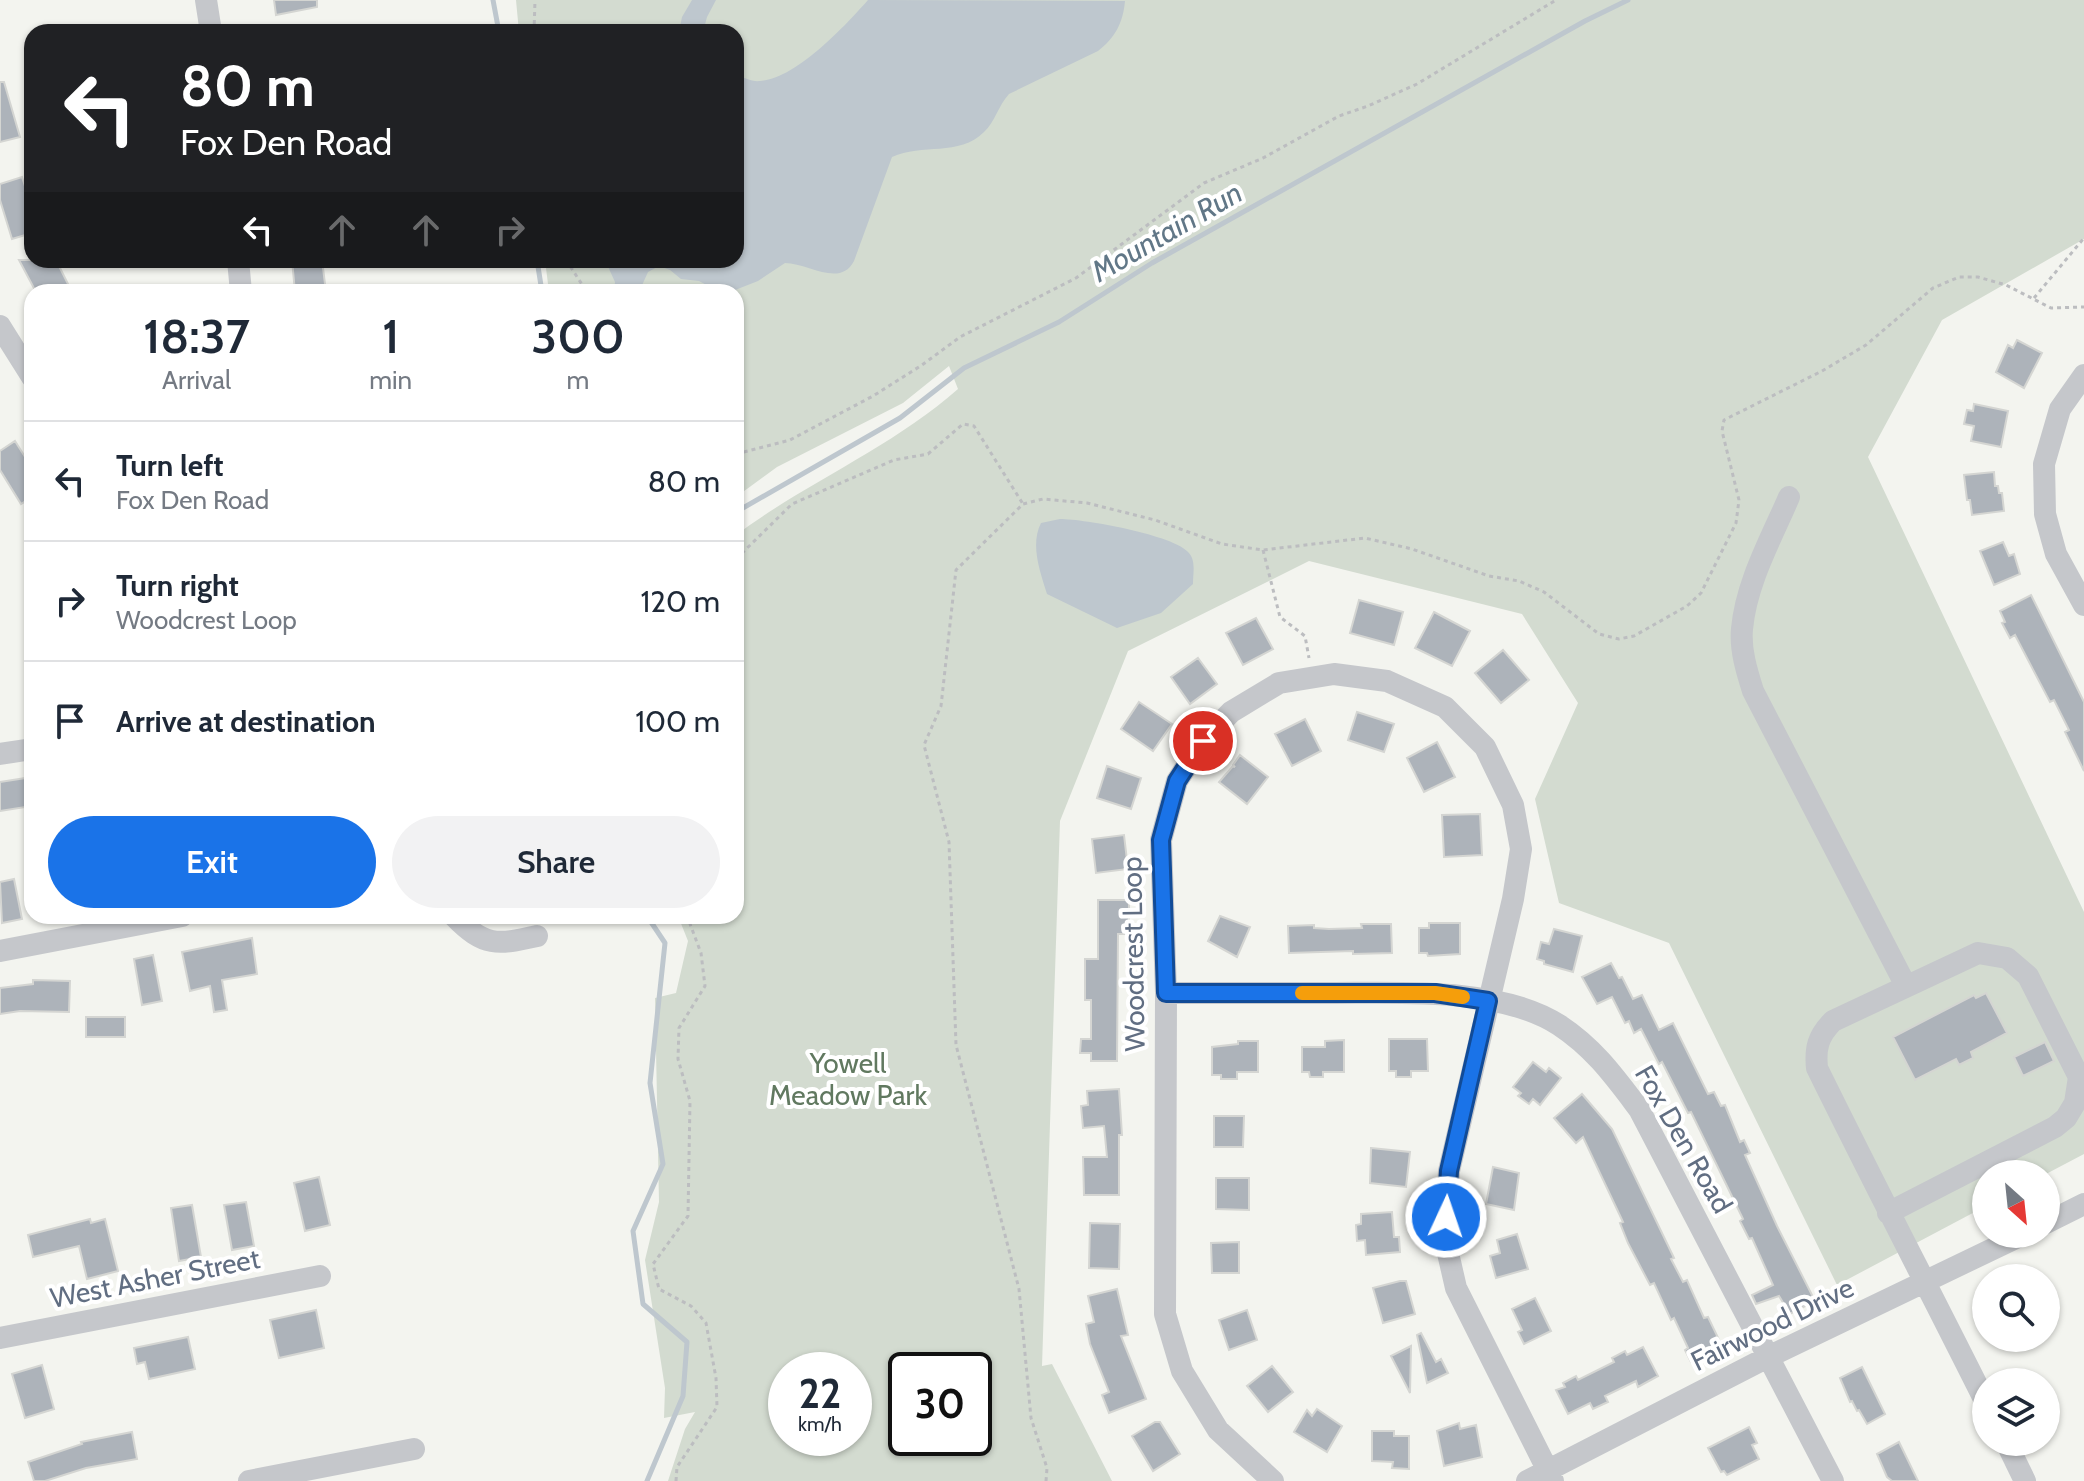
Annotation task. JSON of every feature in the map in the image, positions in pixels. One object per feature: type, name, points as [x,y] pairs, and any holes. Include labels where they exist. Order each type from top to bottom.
[{"type":"street","points":[[206,0],[210,24]]},
{"type":"street","points":[[0,326],[24,364]]},
{"type":"street","points":[[2084,375],[2060,409],[2044,464],[2045,514],[2056,554],[2084,605]]},
{"type":"street","points":[[1789,497],[1749,597],[1742,629],[1746,668],[1753,691],[1906,986]]},
{"type":"street","name":"Woodcrest Loop","points":[[1273,1481],[1218,1430],[1182,1371],[1165,1314],[1166,993],[1161,840],[1177,781],[1203,741],[1231,712],[1279,683],[1334,674],[1387,681],[1445,707],[1485,747],[1513,805],[1521,849],[1513,899],[1449,1171],[1445,1240],[1456,1288],[1550,1476]]},
{"type":"street","points":[[0,754],[24,750]]},
{"type":"street","points":[[0,951],[108,924]]},
{"type":"street","points":[[464,924],[481,938],[498,944],[537,936]]},
{"type":"street","points":[[1888,1213],[2055,1127],[2066,1118],[2075,1103],[2079,1077],[2028,976],[2007,958],[1978,953],[1833,1021],[1823,1031],[1815,1052],[1817,1068],[1888,1213],[1972,1376]]},
{"type":"street","name":"Fox Den Road","points":[[1166,993],[1435,993],[1488,1001],[1529,1012],[1557,1024],[1600,1057],[1639,1109],[1833,1481]]},
{"type":"street","points":[[2060,1216],[2084,1204]]},
{"type":"street","name":"Fairwood Drive","points":[[1550,1476],[1768,1357],[1996,1248]]},
{"type":"street","name":"West Asher Street","points":[[0,1338],[320,1276]]},
{"type":"street","points":[[249,1481],[414,1449]]},
{"type":"street","points":[[2013,1456],[2025,1481]]},
{"type":"street","points":[[1527,1481],[1550,1476]]},
{"type":"path","points":[[534,24],[535,0]]},
{"type":"path","points":[[744,452],[790,440],[873,396],[960,337],[1076,278],[1204,183],[1263,158],[1339,116],[1417,84],[1556,0]]},
{"type":"path","points":[[2034,298],[2084,238]]},
{"type":"path","points":[[1046,1481],[1047,1468],[1031,1418],[1019,1289],[956,1045],[949,842],[924,745],[941,706],[956,570],[1023,504],[1043,499],[1087,503],[1155,520],[1222,544],[1263,550],[1365,538],[1412,549],[1489,576],[1519,581],[1544,592],[1599,634],[1619,639],[1634,636],[1687,606],[1701,593],[1736,523],[1739,500],[1722,431],[1724,420],[1822,371],[1866,345],[1933,288],[1959,277],[1978,277],[2034,298],[2051,308],[2084,307]]},
{"type":"path","points":[[744,551],[792,504],[894,460],[928,454],[963,424],[974,426],[1023,504]]},
{"type":"path","points":[[1263,550],[1280,617],[1305,636],[1313,677]]},
{"type":"path","points":[[676,1481],[677,1467],[717,1407],[716,1378],[706,1323],[691,1306],[659,1289],[653,1264],[688,1216],[690,1101],[678,1059],[679,1028],[705,986],[701,953],[690,924]]},
{"type":"green space","name":"Yowell Meadow Park","points":[[516,0],[2084,0],[2084,239],[1942,320],[1868,457],[2084,912],[2084,1154],[2060,1167],[2060,1160],[1972,1160],[1972,1213],[1837,1285],[1669,943],[1559,903],[1535,799],[1578,703],[1522,614],[1309,561],[1128,651],[1060,821],[1042,1366],[1052,1364],[1112,1481],[668,1481],[685,1429],[695,1412],[664,1418],[665,1388],[645,1260],[659,1202],[655,998],[676,993],[688,941],[681,924],[744,924],[744,529],[905,429],[958,389],[949,366],[903,403],[777,467],[744,491],[744,284],[548,284],[546,268],[744,268],[744,24],[518,24]]},
{"type":"shaded area","points":[[692,0],[716,0],[705,24],[681,24]]},
{"type":"shaded area","points":[[868,0],[1125,1],[1117,29],[1104,46],[1009,94],[988,128],[974,140],[892,157],[854,261],[848,269],[832,273],[785,263],[744,286],[744,284],[705,284],[681,279],[664,268],[744,268],[744,78],[760,81],[789,71],[847,23]]},
{"type":"shaded area","points":[[609,268],[655,268],[648,272],[643,284],[615,282]]},
{"type":"shaded area","points":[[1060,519],[1128,529],[1180,546],[1193,560],[1193,584],[1161,613],[1117,628],[1047,594],[1037,558],[1036,540],[1041,523]]},
{"type":"building","points":[[274,0],[317,0],[317,7],[276,15]]},
{"type":"building","points":[[0,82],[4,82],[20,137],[0,142]]},
{"type":"building","points":[[22,177],[24,235],[12,239],[0,200],[0,184]]},
{"type":"building","points":[[19,260],[24,260],[24,268],[60,268],[68,284],[32,284]]},
{"type":"building","points":[[293,268],[323,268],[325,284],[294,284]]},
{"type":"building","points":[[2017,340],[2042,353],[2024,388],[1996,372],[2008,345],[2013,348]]},
{"type":"building","points":[[1974,404],[2008,411],[2001,447],[1971,441],[1974,426],[1964,424],[1967,410],[1973,411]]},
{"type":"building","points":[[15,441],[24,455],[24,502],[21,504],[0,470],[0,451]]},
{"type":"building","points":[[1994,472],[1995,486],[2002,493],[2004,511],[1972,515],[1964,475]]},
{"type":"building","points":[[2003,542],[2009,556],[2014,554],[2020,574],[1994,585],[1980,551]]},
{"type":"building","points":[[2031,595],[2084,702],[2084,771],[2054,700],[2050,702],[2015,635],[2010,638],[2002,623],[2005,622],[2000,611]]},
{"type":"building","points":[[1359,600],[1403,612],[1394,645],[1350,633]]},
{"type":"building","points":[[1434,612],[1470,631],[1452,666],[1415,648]]},
{"type":"building","points":[[1256,618],[1273,649],[1243,665],[1226,633]]},
{"type":"building","points":[[1503,650],[1529,680],[1501,703],[1475,673]]},
{"type":"building","points":[[1198,658],[1217,684],[1190,704],[1171,677]]},
{"type":"building","points":[[1139,702],[1172,724],[1153,751],[1121,729]]},
{"type":"building","points":[[1357,712],[1394,724],[1384,752],[1348,740]]},
{"type":"building","points":[[1305,719],[1321,751],[1292,766],[1275,734]]},
{"type":"building","points":[[1437,742],[1455,777],[1424,792],[1407,758]]},
{"type":"building","points":[[1240,755],[1268,777],[1247,804],[1219,782],[1235,767],[1233,765]]},
{"type":"building","points":[[1107,766],[1141,778],[1131,809],[1097,798]]},
{"type":"building","points":[[24,778],[24,807],[0,811],[0,782]]},
{"type":"building","points":[[1480,814],[1482,855],[1444,857],[1442,815]]},
{"type":"building","points":[[1124,835],[1128,869],[1096,873],[1092,839]]},
{"type":"building","points":[[14,879],[22,919],[2,923],[0,882]]},
{"type":"building","points":[[1098,900],[1129,900],[1129,934],[1118,934],[1117,1061],[1091,1061],[1091,1053],[1080,1053],[1081,1039],[1091,1039],[1091,1000],[1085,1000],[1085,959],[1098,959]]},
{"type":"building","points":[[1220,916],[1250,927],[1237,957],[1208,941]]},
{"type":"building","points":[[1429,923],[1460,923],[1460,954],[1428,956],[1427,953],[1419,953],[1419,928],[1429,928]]},
{"type":"building","points":[[1361,924],[1391,924],[1392,953],[1289,953],[1288,926],[1362,928]]},
{"type":"building","points":[[1554,929],[1582,936],[1573,972],[1537,959],[1541,942],[1549,944]]},
{"type":"building","points":[[252,938],[257,974],[222,980],[227,1010],[214,1012],[210,986],[190,991],[182,952]]},
{"type":"building","points":[[153,955],[162,1001],[142,1005],[134,959]]},
{"type":"building","points":[[1611,963],[1633,999],[1642,995],[1659,1030],[1673,1023],[1708,1094],[1714,1092],[1721,1106],[1725,1105],[1740,1142],[1744,1140],[1750,1153],[1745,1155],[1813,1302],[1790,1314],[1779,1296],[1756,1304],[1752,1295],[1773,1285],[1752,1238],[1749,1239],[1740,1221],[1743,1219],[1691,1112],[1688,1113],[1641,1029],[1634,1033],[1629,1021],[1625,1023],[1612,997],[1597,1004],[1582,977]]},
{"type":"building","points":[[33,980],[70,981],[69,1012],[20,1011],[0,1014],[0,988],[33,984]]},
{"type":"building","points":[[1986,993],[2007,1033],[1971,1052],[1973,1058],[1959,1065],[1956,1059],[1915,1080],[1893,1037],[1974,995],[1976,998]]},
{"type":"building","points":[[86,1017],[125,1017],[125,1037],[86,1037]]},
{"type":"building","points":[[1389,1039],[1427,1039],[1428,1071],[1411,1071],[1411,1077],[1396,1077],[1396,1071],[1389,1071]]},
{"type":"building","points":[[1344,1040],[1344,1072],[1323,1072],[1323,1077],[1310,1077],[1309,1072],[1302,1072],[1302,1047],[1325,1047],[1325,1041]]},
{"type":"building","points":[[1238,1041],[1258,1041],[1258,1072],[1237,1072],[1237,1079],[1221,1079],[1221,1075],[1212,1075],[1212,1047],[1238,1044]]},
{"type":"building","points":[[2045,1042],[2054,1061],[2023,1076],[2014,1057]]},
{"type":"building","points":[[1533,1062],[1546,1072],[1549,1068],[1561,1078],[1540,1105],[1533,1099],[1529,1104],[1518,1096],[1521,1093],[1513,1087]]},
{"type":"building","points":[[1119,1089],[1122,1135],[1119,1135],[1119,1195],[1084,1195],[1083,1157],[1107,1157],[1104,1126],[1083,1128],[1081,1106],[1088,1105],[1087,1091]]},
{"type":"building","points":[[1582,1094],[1612,1129],[1674,1258],[1671,1259],[1683,1282],[1687,1280],[1704,1318],[1708,1317],[1722,1346],[1691,1362],[1674,1318],[1671,1320],[1654,1283],[1650,1285],[1628,1243],[1620,1223],[1623,1222],[1583,1137],[1576,1143],[1554,1118]]},
{"type":"building","points":[[1214,1116],[1244,1116],[1243,1147],[1214,1147]]},
{"type":"building","points":[[1371,1148],[1410,1152],[1406,1187],[1370,1183]]},
{"type":"building","points":[[1493,1167],[1519,1173],[1514,1210],[1486,1204]]},
{"type":"building","points":[[319,1177],[330,1225],[305,1231],[294,1183]]},
{"type":"building","points":[[1216,1178],[1249,1178],[1249,1210],[1216,1209]]},
{"type":"building","points":[[246,1202],[254,1246],[232,1250],[224,1205]]},
{"type":"building","points":[[192,1205],[201,1257],[179,1261],[171,1208]]},
{"type":"building","points":[[1392,1212],[1394,1237],[1399,1237],[1400,1252],[1366,1255],[1365,1240],[1357,1241],[1356,1225],[1361,1224],[1361,1214]]},
{"type":"building","points":[[90,1219],[91,1223],[105,1219],[118,1271],[87,1279],[79,1246],[33,1257],[28,1235]]},
{"type":"building","points":[[1090,1223],[1120,1224],[1119,1269],[1089,1268]]},
{"type":"building","points":[[1517,1234],[1528,1269],[1496,1278],[1490,1256],[1500,1253],[1497,1240]]},
{"type":"building","points":[[1239,1242],[1239,1273],[1212,1273],[1211,1243]]},
{"type":"building","points":[[1406,1281],[1415,1314],[1383,1323],[1373,1288]]},
{"type":"building","points":[[1117,1289],[1128,1335],[1121,1336],[1146,1399],[1109,1413],[1102,1395],[1109,1392],[1090,1344],[1086,1324],[1094,1322],[1088,1296]]},
{"type":"building","points":[[1535,1298],[1551,1331],[1524,1344],[1518,1332],[1522,1330],[1512,1309]]},
{"type":"building","points":[[316,1310],[324,1348],[279,1358],[270,1320]]},
{"type":"building","points":[[1247,1310],[1257,1340],[1229,1350],[1219,1320]]},
{"type":"building","points":[[1421,1333],[1436,1362],[1441,1359],[1448,1373],[1427,1383],[1417,1335]]},
{"type":"building","points":[[188,1337],[195,1369],[149,1379],[145,1362],[137,1364],[134,1348]]},
{"type":"building","points":[[1411,1346],[1410,1393],[1391,1356]]},
{"type":"building","points":[[1643,1347],[1658,1376],[1638,1387],[1636,1381],[1605,1396],[1608,1402],[1593,1409],[1590,1403],[1568,1414],[1556,1390],[1565,1387],[1563,1383],[1576,1376],[1578,1380],[1614,1362],[1612,1358],[1625,1351],[1627,1355]]},
{"type":"building","points":[[42,1365],[54,1409],[25,1418],[12,1374]]},
{"type":"building","points":[[1272,1366],[1293,1392],[1268,1412],[1247,1386]]},
{"type":"building","points":[[1862,1367],[1885,1414],[1867,1424],[1850,1402],[1840,1378]]},
{"type":"building","points":[[1317,1409],[1342,1426],[1327,1452],[1294,1432],[1307,1410],[1312,1416]]},
{"type":"building","points":[[1160,1422],[1180,1454],[1153,1471],[1132,1436]]},
{"type":"building","points":[[1459,1423],[1460,1429],[1476,1425],[1482,1457],[1444,1466],[1437,1431]]},
{"type":"building","points":[[1749,1427],[1757,1443],[1752,1445],[1759,1459],[1727,1475],[1721,1472],[1708,1448]]},
{"type":"building","points":[[1372,1431],[1394,1431],[1394,1436],[1409,1436],[1409,1469],[1392,1468],[1393,1462],[1372,1461]]},
{"type":"building","points":[[132,1432],[137,1459],[34,1481],[28,1462],[81,1442]]},
{"type":"building","points":[[1899,1442],[1918,1481],[1892,1481],[1887,1477],[1877,1454]]},
{"type":"waterway","points":[[493,0],[498,24]]},
{"type":"waterway","name":"Mountain Run","points":[[744,507],[900,418],[964,368],[1059,322],[1152,263],[1585,21],[1628,0]]},
{"type":"waterway","points":[[538,268],[541,284]]},
{"type":"waterway","name":"Mountain Run","points":[[647,1481],[683,1396],[687,1342],[643,1304],[633,1231],[663,1164],[650,1083],[665,943],[652,924]]},
{"type":"slow traffic","points":[[1302,993],[1435,993],[1463,997]]},
{"type":"route","points":[[1203,741],[1177,781],[1161,840],[1166,993],[1435,993],[1488,1001],[1449,1171],[1446,1217]]}]
